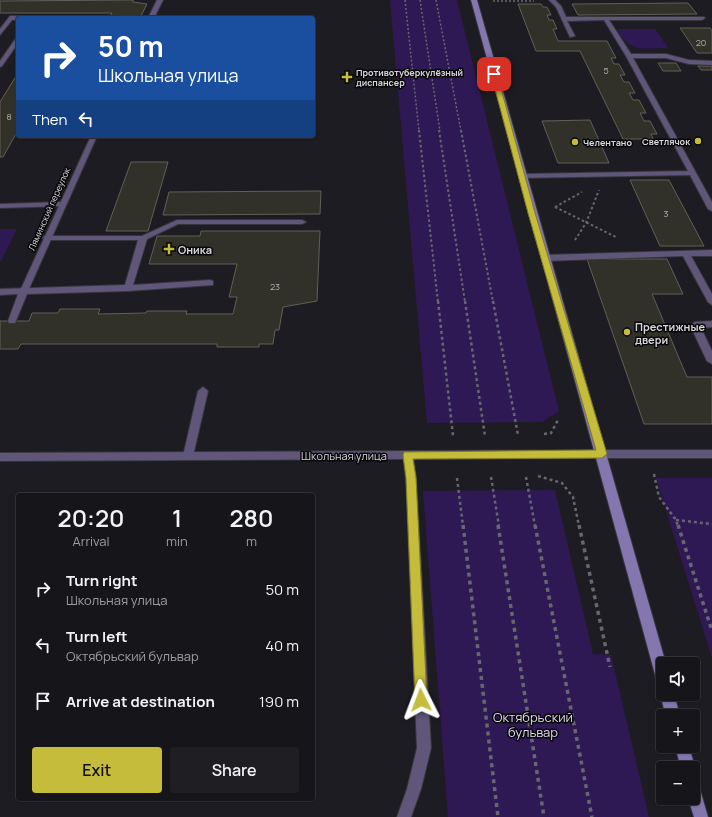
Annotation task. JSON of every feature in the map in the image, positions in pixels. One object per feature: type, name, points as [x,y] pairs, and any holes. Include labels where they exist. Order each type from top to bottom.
[{"type":"main road","points":[[474,0],[545,258],[602,454],[657,657]]},
{"type":"main road","points":[[698,805],[701,817]]},
{"type":"street","points":[[152,16],[160,0]]},
{"type":"street","points":[[552,0],[565,19],[572,36]]},
{"type":"street","points":[[0,33],[10,18],[16,18]]},
{"type":"street","points":[[565,19],[702,18]]},
{"type":"street","points":[[606,19],[629,56],[691,173],[712,209]]},
{"type":"street","points":[[0,65],[16,42]]},
{"type":"street","points":[[629,56],[666,56],[689,62],[712,63]]},
{"type":"street","name":"Ляминский переулок","points":[[12,321],[62,204],[93,138]]},
{"type":"street","points":[[522,176],[606,178],[691,173]]},
{"type":"street","points":[[0,206],[62,204]]},
{"type":"street","points":[[47,238],[143,238],[177,222],[302,222]]},
{"type":"street","points":[[128,288],[143,238]]},
{"type":"street","points":[[686,254],[712,302]]},
{"type":"street","points":[[545,258],[712,254]]},
{"type":"street","points":[[0,292],[128,288],[210,283]]},
{"type":"street","points":[[712,324],[695,325],[712,361]]},
{"type":"street","points":[[188,456],[203,391]]},
{"type":"street","name":"Школьная улица","points":[[0,457],[712,454]]},
{"type":"street","points":[[404,817],[414,789],[424,748],[411,478],[408,455]]},
{"type":"path","points":[[405,0],[454,436]]},
{"type":"path","points":[[420,0],[485,436]]},
{"type":"path","points":[[436,0],[518,435]]},
{"type":"path","points":[[493,1],[536,1]]},
{"type":"path","points":[[555,208],[606,178]]},
{"type":"path","points":[[564,258],[586,223],[606,178]]},
{"type":"path","points":[[549,208],[555,208],[621,240]]},
{"type":"path","points":[[537,434],[551,433],[558,420]]},
{"type":"path","points":[[654,474],[659,498],[676,520],[712,630]]},
{"type":"path","points":[[538,476],[562,483],[573,497],[610,667]]},
{"type":"path","points":[[491,477],[544,817]]},
{"type":"path","points":[[526,477],[592,817]]},
{"type":"path","points":[[457,478],[498,817]]},
{"type":"path","points":[[676,520],[712,524]]},
{"type":"green space","points":[[390,0],[457,0],[559,411],[542,422],[427,423]]},
{"type":"green space","points":[[617,29],[655,29],[668,48],[644,49],[632,46],[627,43]]},
{"type":"green space","points":[[0,229],[17,229],[0,263]]},
{"type":"green space","points":[[656,478],[712,478],[712,658]]},
{"type":"green space","name":"Октябрьский бульвар","points":[[555,490],[593,654],[611,655],[649,817],[448,817],[423,491]]},
{"type":"building","points":[[133,0],[133,2],[147,4],[141,16],[110,16],[112,13],[0,13],[0,1]]},
{"type":"building","points":[[688,3],[697,14],[578,15],[572,4]]},
{"type":"building","points":[[518,4],[541,4],[543,7],[547,7],[551,15],[547,15],[549,20],[553,20],[557,29],[553,29],[558,41],[607,41],[616,58],[611,58],[614,64],[619,64],[625,75],[620,75],[624,82],[629,82],[635,93],[629,93],[633,100],[639,100],[646,113],[640,113],[644,121],[650,121],[657,134],[651,134],[653,139],[623,139],[580,51],[536,51]]},
{"type":"building","points":[[680,28],[710,28],[712,31],[712,53],[697,53]]},
{"type":"building","points":[[658,63],[676,63],[681,71],[663,71]]},
{"type":"building","points":[[698,66],[712,66],[712,70],[701,70]]},
{"type":"building","points":[[16,76],[16,134],[3,157],[0,157],[0,102]]},
{"type":"building","points":[[590,120],[609,163],[558,163],[542,121]]},
{"type":"building","points":[[131,162],[168,162],[148,231],[106,231]]},
{"type":"building","points":[[630,180],[669,180],[704,246],[660,246]]},
{"type":"building","points":[[321,191],[320,214],[163,215],[169,192]]},
{"type":"building","points":[[201,231],[320,231],[317,301],[283,307],[279,330],[275,330],[273,344],[259,344],[259,347],[217,347],[217,344],[21,344],[18,349],[0,349],[0,321],[29,321],[32,313],[58,313],[60,309],[100,309],[98,314],[146,313],[147,311],[187,311],[186,314],[233,314],[237,297],[229,297],[237,264],[149,264],[157,236],[200,236]]},
{"type":"building","points":[[587,259],[667,259],[683,294],[652,294],[687,377],[712,377],[712,424],[644,424]]},
{"type":"place","name":"Противотуберкулёзный диспансер","points":[[347,77]]},
{"type":"place","name":"Светлячок","points":[[698,141]]},
{"type":"place","name":"Челентано","points":[[575,142]]},
{"type":"place","name":"Оника","points":[[169,249]]},
{"type":"place","name":"Престижные двери","points":[[627,332]]},
{"type":"route","points":[[421,700],[411,478],[408,455],[602,454],[532,213],[494,74]]}]
